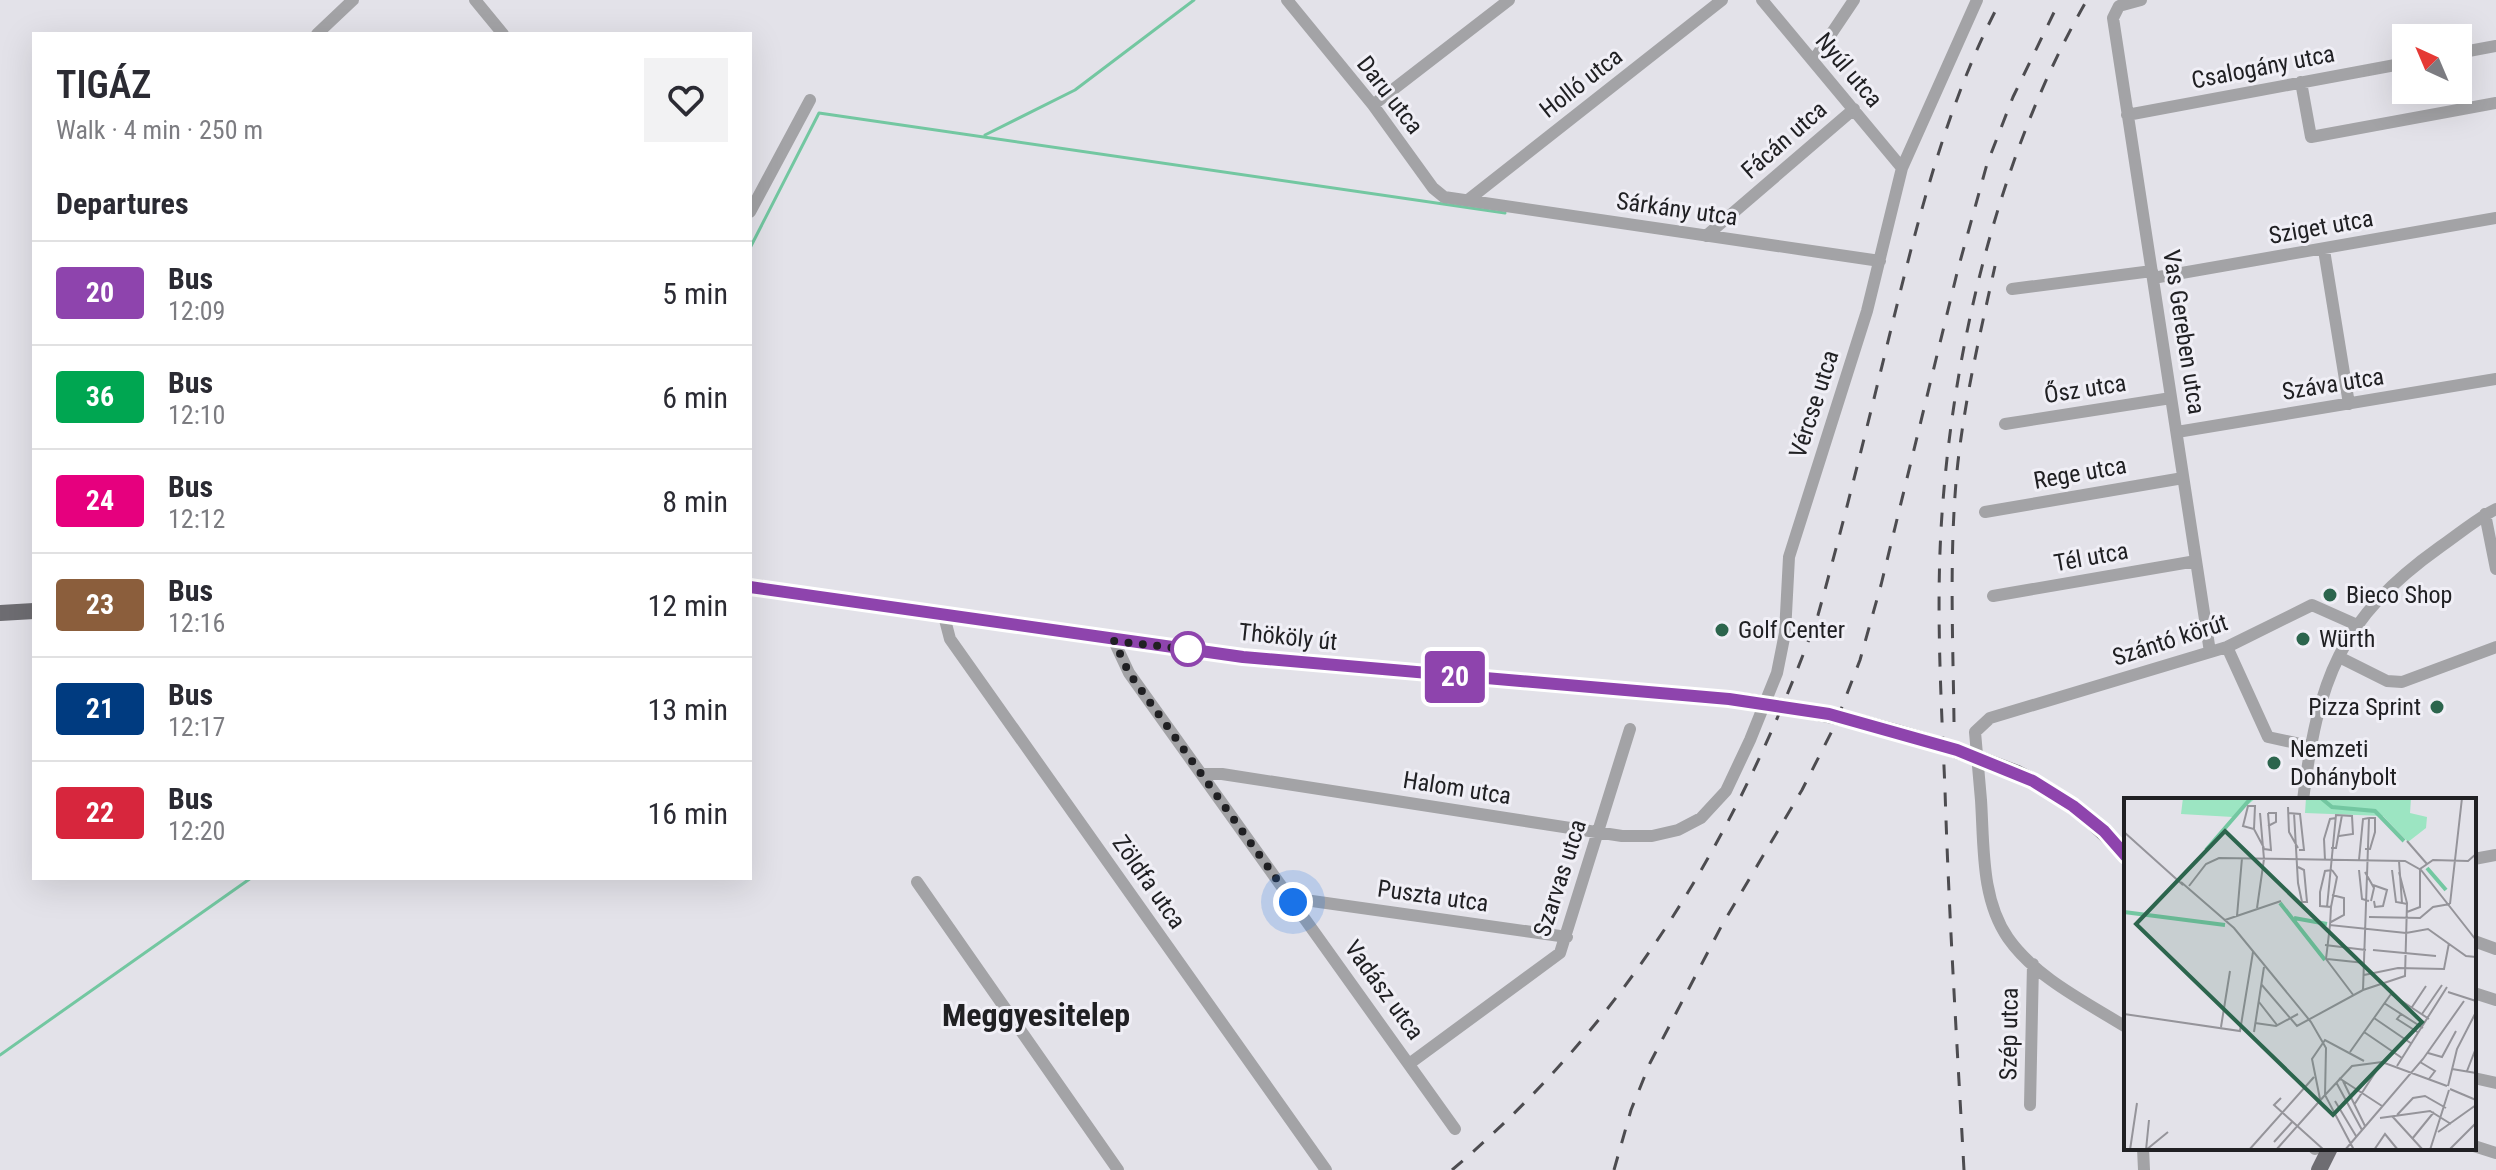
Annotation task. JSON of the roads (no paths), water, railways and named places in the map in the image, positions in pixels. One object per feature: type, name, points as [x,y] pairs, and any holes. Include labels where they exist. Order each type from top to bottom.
[{"type":"main road","name":"Thököly út","points":[[752,587],[1243,657],[1729,699],[1829,714],[1957,750],[2017,773],[2065,799],[2104,831],[2124,854]]},
{"type":"main road","points":[[0,613],[32,612]]},
{"type":"main road","points":[[2315,1150],[2319,1170]]},
{"type":"main road","points":[[2319,1170],[2329,1150]]},
{"type":"street","points":[[319,32],[353,0]]},
{"type":"street","points":[[475,0],[501,32]]},
{"type":"street","name":"Daru utca","points":[[1288,0],[1373,105],[1433,188],[1444,197],[1468,200]]},
{"type":"street","points":[[1373,105],[1509,0]]},
{"type":"street","name":"Holló utca","points":[[1468,200],[1722,0]]},
{"type":"street","name":"Nyúl utca","points":[[1762,0],[1902,168]]},
{"type":"street","points":[[1813,61],[1854,0]]},
{"type":"street","name":"Vércse utca","points":[[1701,818],[1726,791],[1777,673],[1785,633],[1789,557],[1867,311],[1902,168],[1977,0]]},
{"type":"street","name":"Vas Gereben utca","points":[[2141,0],[2119,6],[2113,18],[2210,652]]},
{"type":"street","points":[[2472,50],[2496,46]]},
{"type":"street","name":"Csalogány utca","points":[[2127,115],[2392,66]]},
{"type":"street","points":[[2301,82],[2311,137],[2496,103]]},
{"type":"street","points":[[752,208],[810,100]]},
{"type":"street","name":"Fácán utca","points":[[1706,236],[1854,109]]},
{"type":"street","name":"Sárkány utca","points":[[1468,200],[1880,261]]},
{"type":"street","name":"Sziget utca","points":[[2012,289],[2153,275],[2324,250],[2496,218]]},
{"type":"street","points":[[2324,250],[2349,404]]},
{"type":"street","name":"Száva utca","points":[[2177,432],[2496,379]]},
{"type":"street","name":"Ősz utca","points":[[2005,424],[2171,398]]},
{"type":"street","name":"Rege utca","points":[[1985,512],[2183,478]]},
{"type":"street","points":[[2491,512],[2496,569]]},
{"type":"street","points":[[2303,798],[2310,746],[2324,691],[2357,625],[2399,578],[2491,512]]},
{"type":"street","name":"Tél utca","points":[[1993,596],[2196,561]]},
{"type":"street","name":"Szántó körút","points":[[2033,964],[2008,938],[1996,915],[1987,886],[1975,732],[1990,718],[2227,647],[2312,605],[2357,625]]},
{"type":"street","name":"Zöldfa utca","points":[[944,616],[950,639],[1326,1170]]},
{"type":"street","name":"Vadász utca","points":[[1114,641],[1129,673],[1455,1129]]},
{"type":"street","points":[[2227,647],[2268,737],[2310,746]]},
{"type":"street","points":[[2339,657],[2387,681],[2402,682],[2496,647]]},
{"type":"street","name":"Szarvas utca","points":[[1409,1064],[1560,953],[1630,729]]},
{"type":"street","name":"Halom utca","points":[[1203,774],[1236,776],[1622,836],[1652,836],[1678,830],[1701,818]]},
{"type":"street","points":[[2476,859],[2496,855]]},
{"type":"street","points":[[917,882],[1118,1170]]},
{"type":"street","name":"Puszta utca","points":[[1293,902],[1305,900],[1567,937]]},
{"type":"street","points":[[2476,942],[2496,949]]},
{"type":"street","points":[[2033,964],[2053,981],[2124,1026]]},
{"type":"street","name":"Szép utca","points":[[2030,1105],[2033,964]]},
{"type":"street","points":[[2476,994],[2496,1000]]},
{"type":"street","points":[[2476,1078],[2496,1083]]},
{"type":"street","points":[[2476,1147],[2496,1153]]},
{"type":"street","points":[[2143,1150],[2144,1170]]},
{"type":"waterway","points":[[985,135],[1075,90],[1194,0]]},
{"type":"waterway","points":[[752,244],[819,113],[1505,213]]},
{"type":"waterway","points":[[0,1055],[248,880]]},
{"type":"railway","points":[[1452,1170],[1516,1112],[1573,1050],[1625,986],[1672,918],[1753,772],[1818,615],[1937,157],[1966,77],[2001,0]]},
{"type":"railway","points":[[1614,1170],[1631,1110],[1650,1063],[1722,925],[1802,790],[1835,725],[1860,660],[1987,164],[2013,97],[2060,0]]},
{"type":"railway","points":[[1964,1170],[1940,646],[1939,573],[1949,438],[1972,308],[2008,178],[2057,56],[2087,0]]},
{"type":"railway","points":[[1954,722],[1952,565],[1957,471],[1968,394],[1995,266]]},
{"type":"place","name":"Bieco Shop","points":[[2330,595]]},
{"type":"place","name":"Golf Center","points":[[1722,630]]},
{"type":"place","name":"Würth","points":[[2303,639]]},
{"type":"place","name":"Pizza Sprint","points":[[2437,707]]},
{"type":"place","name":"Nemzeti Dohánybolt","points":[[2274,763]]},
{"type":"district","name":"Meggyesitelep","points":[[1036,1015]]}]
